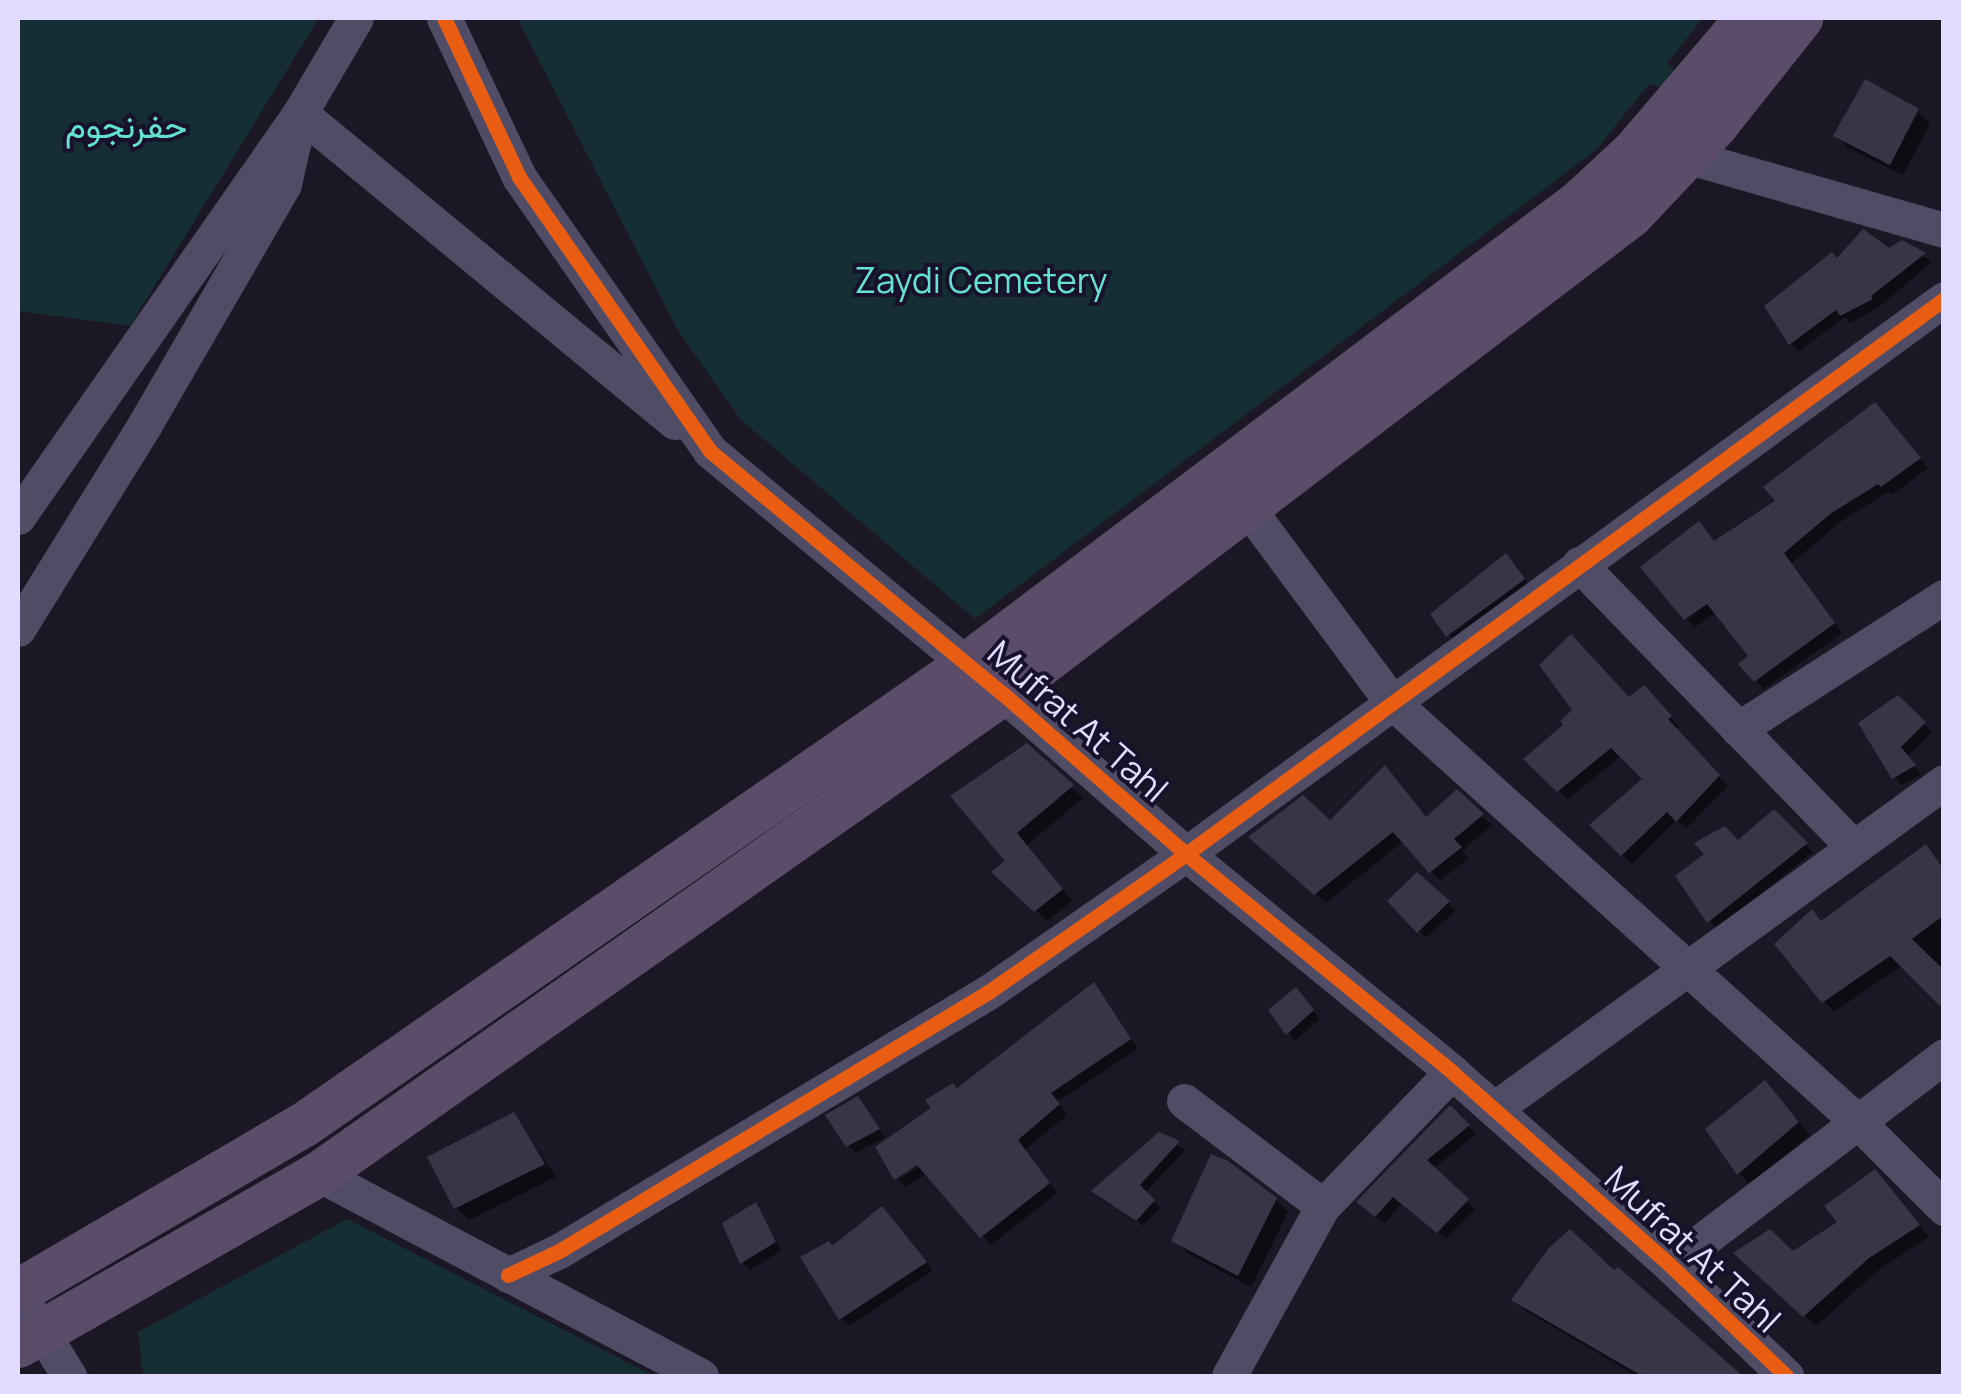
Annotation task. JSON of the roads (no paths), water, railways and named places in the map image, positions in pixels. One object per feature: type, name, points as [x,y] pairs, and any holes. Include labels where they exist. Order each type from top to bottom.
[{"type":"main road","points":[[18,1291],[304,1124],[967,664],[1579,202],[1634,152],[1746,18]]},
{"type":"main road","points":[[30,1339],[318,1174],[1002,693],[1604,237],[1686,156],[1800,18]]},
{"type":"street","points":[[18,517],[300,113],[356,18]]},
{"type":"street","name":"Mufrat At Tahl","points":[[444,18],[519,177],[710,451],[1002,693],[1186,854],[1452,1072],[1670,1265],[1786,1376]]},
{"type":"street","points":[[300,113],[710,451]]},
{"type":"street","points":[[18,629],[145,424],[284,184],[300,113]]},
{"type":"street","points":[[1686,156],[1944,230]]},
{"type":"street","points":[[508,1275],[559,1250],[987,994],[1186,854],[1944,299]]},
{"type":"street","points":[[1247,507],[1392,701],[1858,1121],[1944,1208]]},
{"type":"street","points":[[1579,564],[1853,848]]},
{"type":"street","points":[[1738,728],[1944,597]]},
{"type":"street","points":[[1494,1109],[1944,782]]},
{"type":"street","points":[[1670,1265],[1944,1056]]},
{"type":"street","points":[[1230,1376],[1323,1206],[1452,1072]]},
{"type":"street","points":[[1184,1101],[1323,1206]]},
{"type":"street","points":[[318,1174],[701,1376]]},
{"type":"street","points":[[18,1291],[30,1339],[69,1376]]},
{"type":"park label","name":"حفرنجوم","points":[[126,125]]},
{"type":"park label","name":"Zaydi Cemetery","points":[[981,280]]}]
